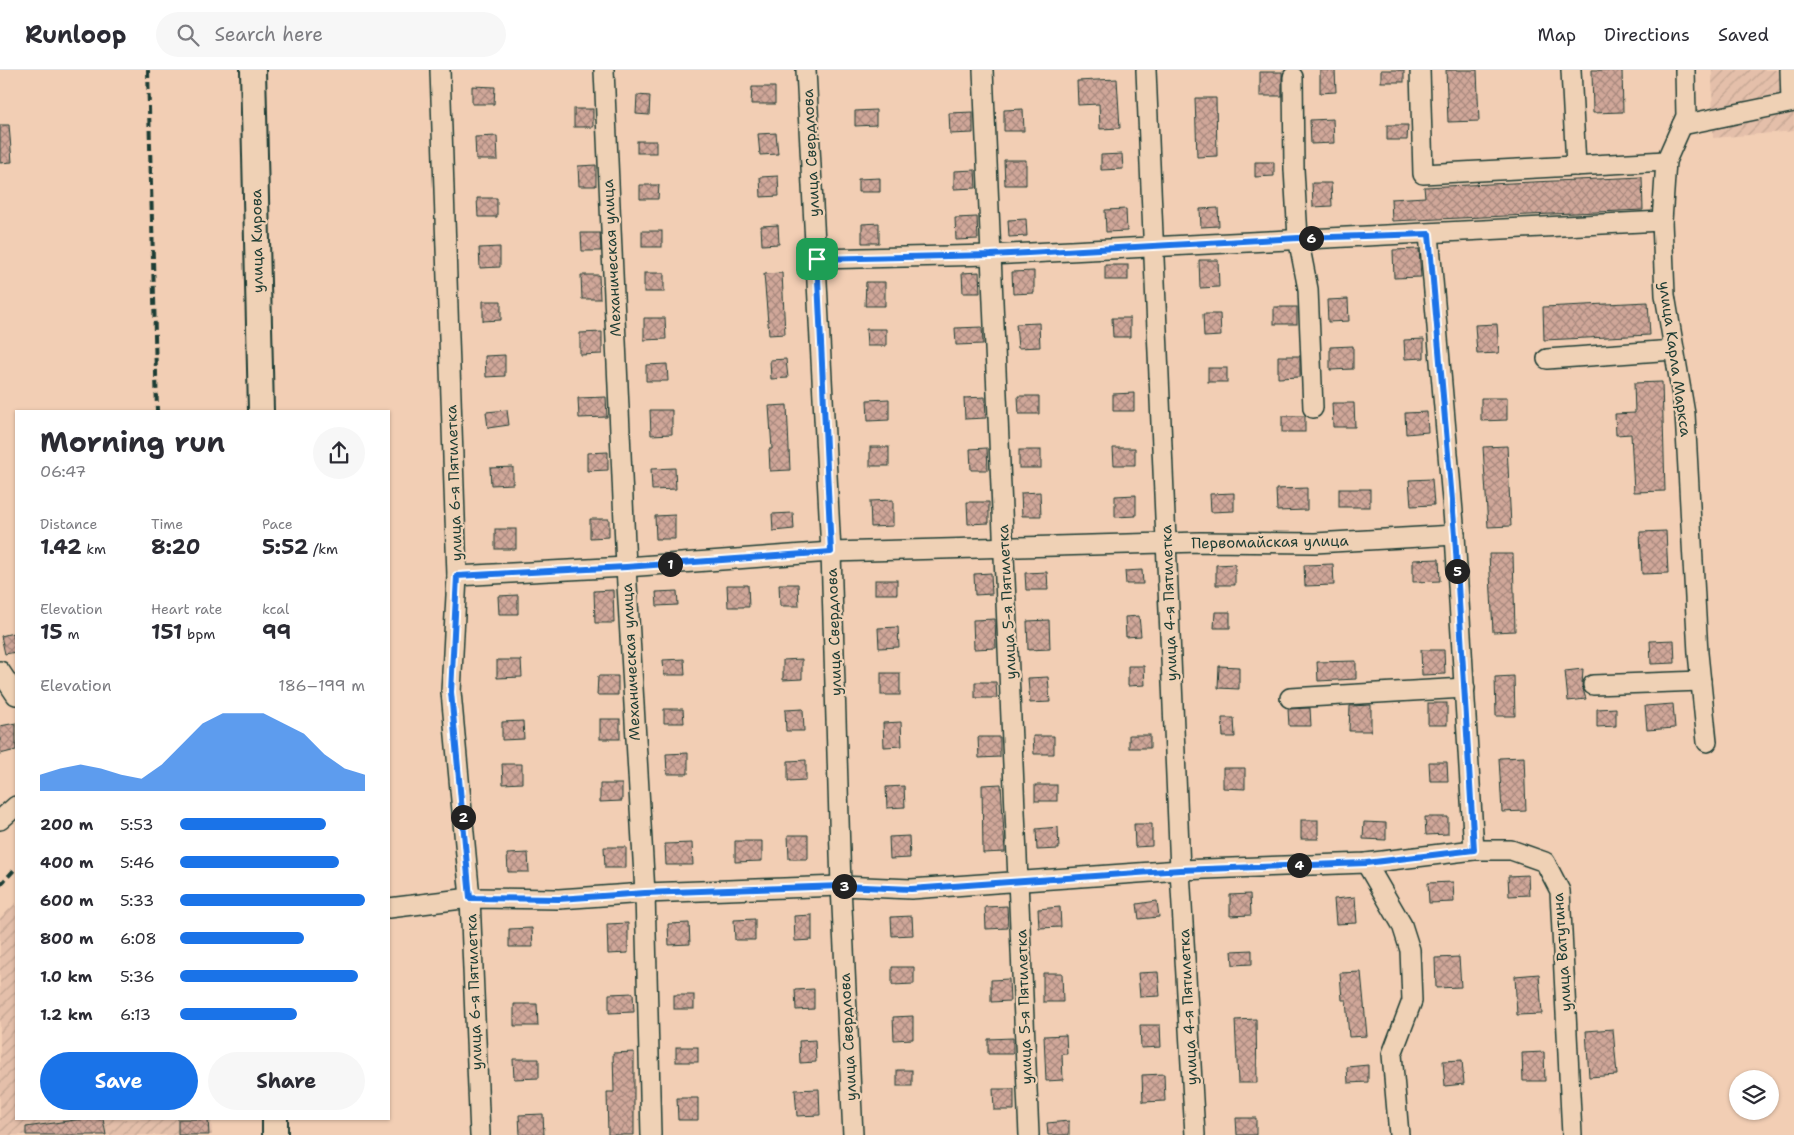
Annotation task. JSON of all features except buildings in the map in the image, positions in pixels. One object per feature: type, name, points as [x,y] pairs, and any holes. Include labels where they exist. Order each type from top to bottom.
[{"type":"main road","name":"улица Кирова","points":[[253,70],[260,410]]},
{"type":"main road","points":[[275,1120],[275,1135]]},
{"type":"street","name":"улица 6-я Пятилетка","points":[[440,70],[457,576],[451,692],[470,898],[480,1135]]},
{"type":"street","name":"Механическая улица","points":[[604,70],[626,567],[645,893],[651,1135]]},
{"type":"street","name":"улица Свердлова","points":[[806,70],[831,552],[841,886],[852,1135]]},
{"type":"street","name":"улица 5-я Пятилетка","points":[[983,70],[1029,1135]]},
{"type":"street","name":"улица 4-я Пятилетка","points":[[1146,70],[1180,870],[1195,1135]]},
{"type":"street","points":[[1420,70],[1424,174],[1666,162]]},
{"type":"street","points":[[1572,70],[1576,166]]},
{"type":"street","name":"улица Карла Маркса","points":[[1685,70],[1686,116],[1666,162],[1662,221],[1665,295],[1685,414],[1701,681],[1707,742]]},
{"type":"street","points":[[1682,125],[1793,102],[1790,70]]},
{"type":"street","points":[[1293,78],[1294,169],[1298,238],[1308,289],[1312,408]]},
{"type":"street","points":[[817,259],[991,255],[1662,221]]},
{"type":"street","points":[[1429,234],[1455,535],[1474,850]]},
{"type":"street","points":[[1547,359],[1674,350]]},
{"type":"street","name":"Первомайская улица","points":[[457,576],[626,567],[831,552],[1004,547],[1315,543],[1455,535]]},
{"type":"street","points":[[0,671],[15,694]]},
{"type":"street","points":[[1593,685],[1701,681]]},
{"type":"street","points":[[1290,698],[1465,688]]},
{"type":"street","points":[[0,820],[15,807]]},
{"type":"street","name":"улица Ватутина","points":[[390,908],[470,898],[559,899],[645,893],[841,886],[911,889],[1180,870],[1366,863],[1474,850],[1511,850],[1545,862],[1560,891],[1572,1135]]},
{"type":"street","points":[[1366,863],[1402,925],[1410,950],[1412,1001],[1392,1054],[1399,1135]]},
{"type":"shaded area","points":[[1712,70],[1794,70],[1794,131],[1713,138]]},
{"type":"shaded area","points":[[15,904],[15,1120],[211,1120],[212,1135],[0,1135],[0,918]]},
{"type":"railway","points":[[148,70],[157,410]]},
{"type":"railway","points":[[0,885],[15,869]]},
{"type":"route","points":[[1429,234],[1455,535],[1474,850],[1366,863],[1180,870],[911,889],[841,886],[645,893],[559,899],[470,898],[451,692],[457,576],[626,567],[831,552],[817,259],[991,255],[1298,238],[1429,234]]}]
